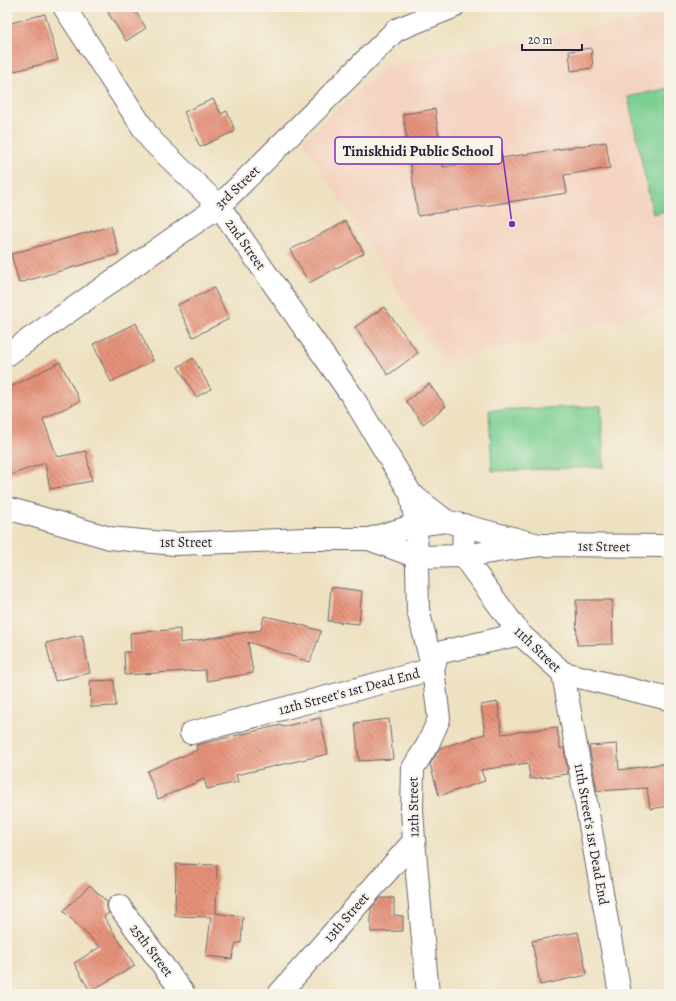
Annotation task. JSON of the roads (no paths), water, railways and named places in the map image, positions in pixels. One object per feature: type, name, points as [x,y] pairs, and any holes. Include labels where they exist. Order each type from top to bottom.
[{"type":"street","name":"2nd Street","points":[[64,7],[151,140],[219,206],[352,396],[411,494]]},
{"type":"street","name":"3rd Street","points":[[7,355],[219,206],[396,30],[453,7]]},
{"type":"street","points":[[411,494],[455,523],[464,556]]},
{"type":"street","name":"12th Street","points":[[411,494],[416,526],[418,610],[433,669],[439,720],[428,744],[413,768],[412,810],[414,841],[428,994]]},
{"type":"street","name":"1st Street","points":[[7,508],[110,538],[175,544],[307,539],[369,539],[416,526],[455,523],[539,545]]},
{"type":"street","name":"1st Street","points":[[369,539],[417,557],[464,556],[539,545],[669,546]]},
{"type":"street","name":"11th Street","points":[[464,556],[520,634],[563,674],[669,699]]},
{"type":"street","name":"12th Street's 1st Dead End","points":[[191,733],[433,669],[438,653],[520,634]]},
{"type":"street","name":"11th Street's 1st Dead End","points":[[563,674],[620,994]]},
{"type":"street","name":"13th Street","points":[[279,994],[414,841]]},
{"type":"street","name":"25th Street","points":[[119,906],[184,994]]},
{"type":"place","name":"Tiniskhidi Public School","points":[[512,224]]}]
